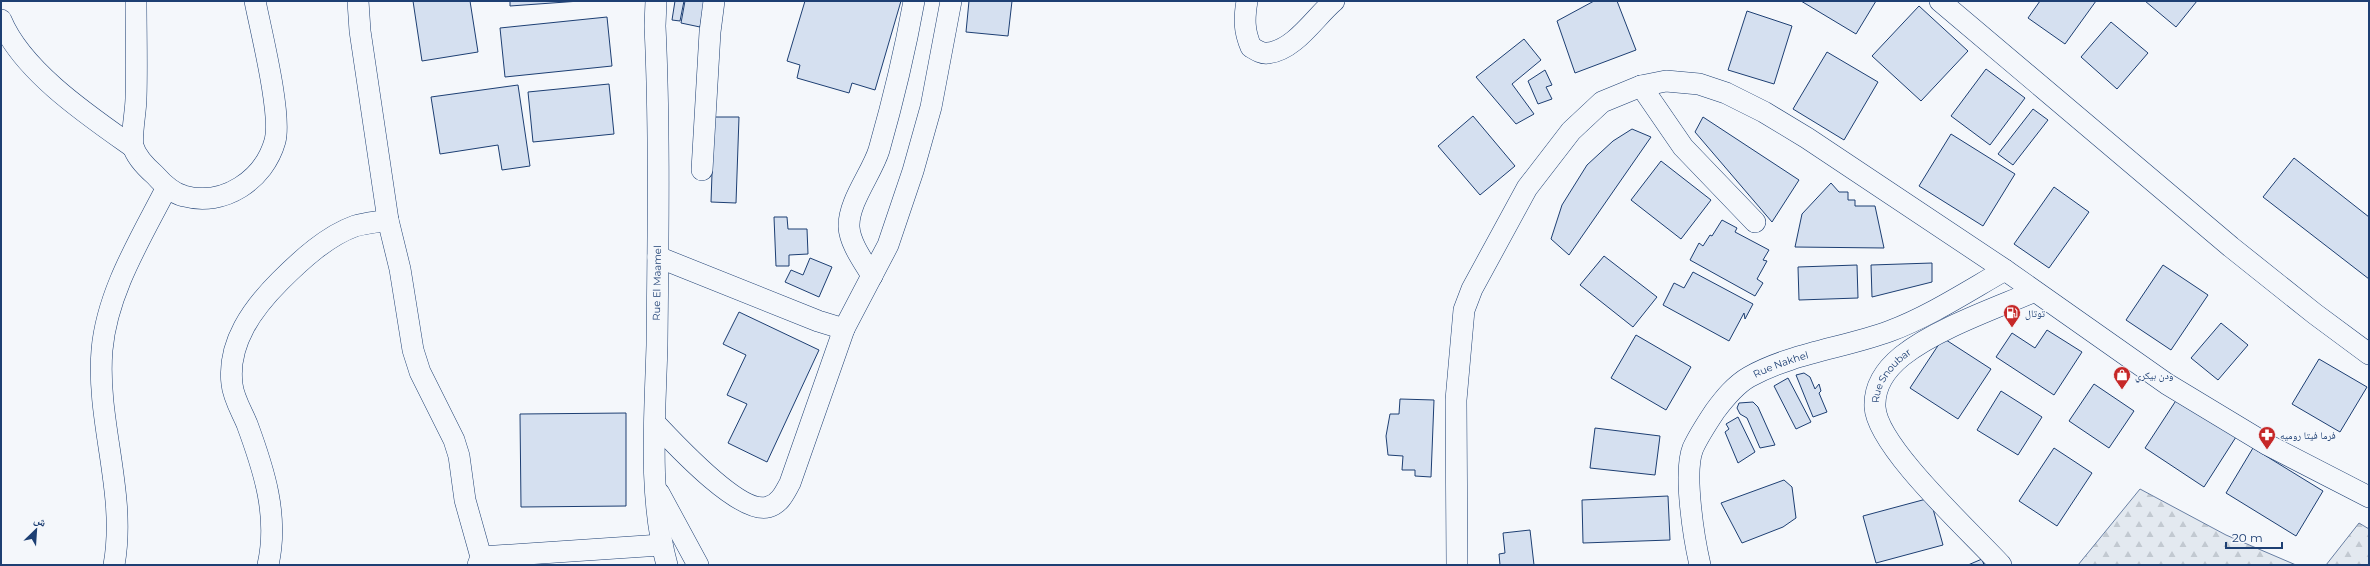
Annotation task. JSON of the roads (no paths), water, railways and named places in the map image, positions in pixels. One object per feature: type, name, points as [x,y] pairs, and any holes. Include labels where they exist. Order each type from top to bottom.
[{"type":"street","points":[[133,147],[136,98],[136,1]]},
{"type":"street","points":[[1,20],[16,46],[39,71],[78,108],[133,147],[146,167],[167,187],[183,196],[213,198],[230,194],[258,174],[269,157],[275,140],[276,125],[255,1]]},
{"type":"street","points":[[358,1],[360,31],[388,220],[400,268],[413,350],[420,372],[454,440],[459,456],[465,500],[479,561],[661,545]]},
{"type":"street","name":"Rue El Maamel","points":[[656,1],[658,257],[655,486],[661,545],[667,565]]},
{"type":"street","points":[[702,170],[710,32],[714,1]]},
{"type":"street","points":[[872,276],[852,240],[849,227],[851,213],[878,152],[905,50],[914,1]]},
{"type":"street","points":[[655,423],[683,453],[729,491],[760,509],[770,507],[783,496],[790,483],[844,329],[888,245],[913,171],[931,107],[951,1]]},
{"type":"street","points":[[1247,1],[1244,17],[1245,33],[1251,48],[1267,54],[1277,51],[1290,43],[1334,1]]},
{"type":"street","points":[[1940,1],[2231,247],[2315,314],[2369,354]]},
{"type":"street","points":[[1457,565],[1456,400],[1464,310],[1472,289],[1527,188],[1571,131],[1602,102],[1641,86],[1666,81],[1699,84],[1726,93],[1752,106],[1807,138],[2005,270],[2033,292],[2210,411],[2369,498]]},
{"type":"street","points":[[1641,86],[1684,147],[1755,222]]},
{"type":"street","points":[[114,565],[117,548],[117,516],[115,483],[103,394],[102,350],[109,315],[125,269],[167,187]]},
{"type":"street","points":[[268,565],[272,547],[272,514],[260,462],[232,385],[234,350],[246,322],[262,299],[314,251],[356,226],[388,220]]},
{"type":"street","points":[[658,257],[818,321],[844,329]]},
{"type":"street","name":"Rue Nakhel","points":[[1700,565],[1689,475],[1693,449],[1706,425],[1725,397],[1748,377],[1784,363],[1854,344],[1892,331],[1928,313],[2005,270]]},
{"type":"street","name":"Rue Snoubar","points":[[2001,565],[1906,464],[1881,428],[1875,408],[1876,391],[1888,370],[1904,355],[1947,330],[2033,292]]},
{"type":"street","points":[[655,486],[698,565]]},
{"type":"place","name":"توتال","points":[[2012,328]]},
{"type":"place","name":"ودن بيكري","points":[[2122,390]]},
{"type":"place","name":"فرما فيتا روميه","points":[[2267,450]]}]
